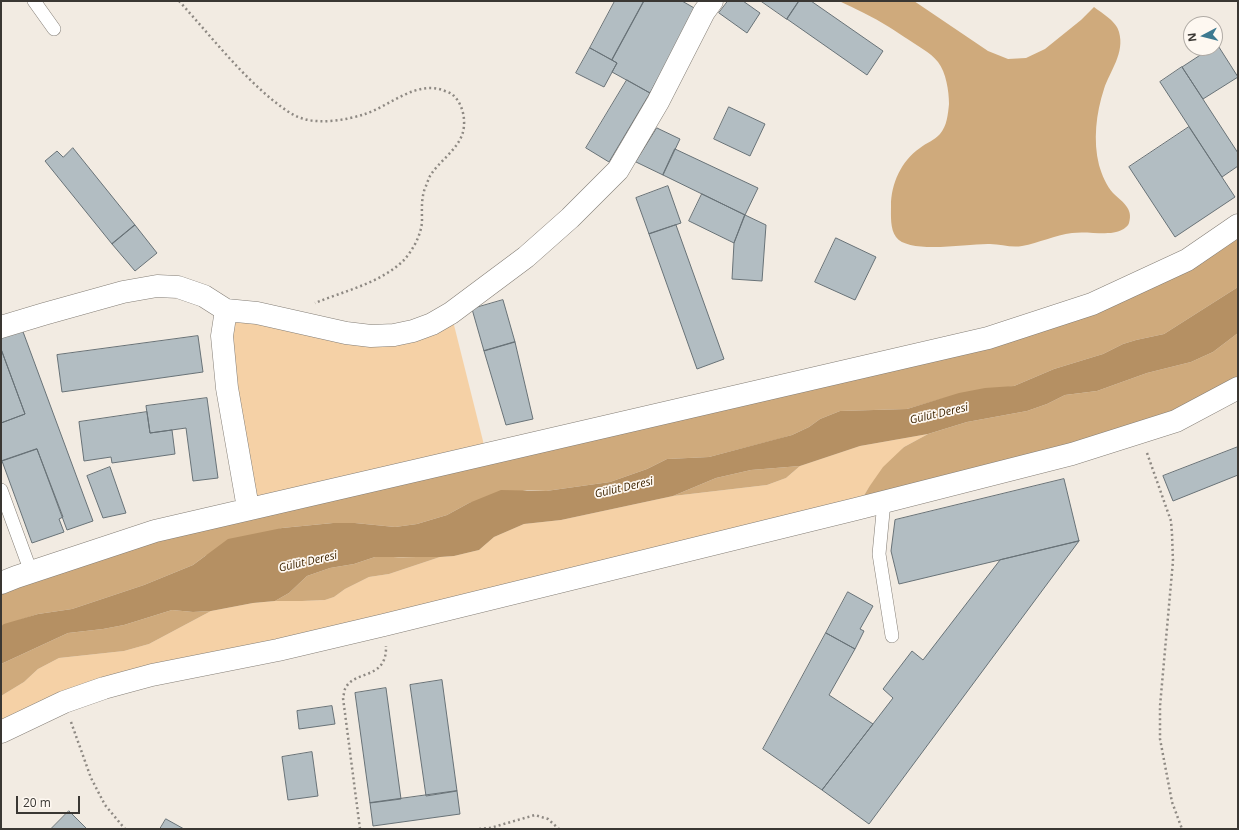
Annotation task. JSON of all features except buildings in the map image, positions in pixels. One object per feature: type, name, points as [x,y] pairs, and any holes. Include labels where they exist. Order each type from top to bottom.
[{"type":"street","points":[[1,327],[123,292],[158,286],[178,287],[204,296],[226,310],[257,313],[371,336],[413,332],[432,324],[451,313],[526,257],[570,218],[618,170],[658,102],[704,12],[712,1]]},
{"type":"street","points":[[1,583],[155,531],[248,508],[988,338],[1092,304],[1187,260],[1238,225]]},
{"type":"street","points":[[226,310],[222,336],[227,388],[248,508]]},
{"type":"street","points":[[1,732],[64,702],[104,688],[152,675],[278,650],[384,625],[884,502],[1072,454],[1176,421],[1238,388]]},
{"type":"lane","points":[[34,1],[54,29]]},
{"type":"lane","points":[[1,490],[31,572]]},
{"type":"lane","points":[[884,502],[878,554],[892,636]]},
{"type":"path","points":[[179,1],[260,90],[289,113],[304,119],[324,121],[346,119],[364,115],[409,92],[425,89],[439,88],[453,94],[462,107],[465,119],[463,133],[455,146],[430,176],[424,191],[422,224],[418,237],[412,250],[404,260],[388,272],[315,304],[290,320]]},
{"type":"path","points":[[1140,433],[1169,515],[1172,534],[1173,561],[1160,706],[1160,738],[1172,802],[1182,829]]},
{"type":"path","points":[[360,829],[343,698],[346,688],[351,682],[376,670],[384,662],[386,651],[384,625]]},
{"type":"path","points":[[64,702],[91,778],[105,805],[125,829]]},
{"type":"path","points":[[479,829],[490,828],[535,815],[548,819],[559,829]]},
{"type":"shaded area","points":[[839,1],[914,1],[988,51],[1008,59],[1026,58],[1045,49],[1081,20],[1094,7],[1105,15],[1118,28],[1120,47],[1116,62],[1101,98],[1096,127],[1097,156],[1106,183],[1113,193],[1126,205],[1130,213],[1129,223],[1127,226],[1120,231],[1112,233],[1072,233],[1059,235],[1028,245],[1018,246],[981,244],[926,247],[913,246],[896,237],[891,218],[891,198],[895,181],[907,159],[913,153],[938,136],[942,131],[947,120],[949,104],[946,82],[941,66],[928,52],[883,23]]},
{"type":"shaded area","points":[[1238,225],[1238,287],[1164,334],[1123,344],[1103,354],[1054,369],[1014,386],[941,399],[907,409],[840,411],[820,419],[809,427],[792,435],[778,439],[709,457],[667,459],[647,469],[610,482],[546,491],[527,490],[469,503],[447,515],[417,524],[395,527],[355,523],[333,523],[282,528],[205,556],[193,565],[144,585],[72,609],[38,614],[1,626],[1,583],[16,577],[1092,304]]},
{"type":"shaded area","points":[[226,310],[371,336],[451,313],[486,453],[248,508]]},
{"type":"shaded area","points":[[1238,333],[1238,388],[1197,411],[856,509],[883,467],[904,447],[928,434],[967,422],[1027,411],[1047,404],[1065,395],[1097,391],[1147,373],[1191,362],[1213,352]]},
{"type":"shaded area","points":[[928,434],[904,447],[869,487],[856,509],[152,675],[1,732],[1,696],[24,682],[38,669],[59,658],[124,651],[149,644],[211,611],[253,603],[325,600],[334,597],[345,589],[369,577],[389,574],[440,557],[454,556],[479,550],[494,537],[524,524],[561,520],[673,496],[767,485],[786,478],[800,466],[860,446]]},
{"type":"shaded area","points":[[800,466],[786,478],[767,485],[673,496],[716,478],[751,470]]},
{"type":"shaded area","points":[[383,556],[440,557],[389,574],[369,577],[345,589],[334,597],[325,600],[275,601],[289,593],[307,576],[330,568],[354,564]]},
{"type":"shaded area","points":[[172,610],[193,612],[211,611],[149,644],[124,651],[59,658],[38,669],[24,682],[1,696],[1,664],[68,633],[124,625]]},
{"type":"water","name":"Gülüt Deresi","points":[[1238,287],[1238,333],[1213,352],[1191,362],[1147,373],[1097,391],[1065,395],[1047,404],[1027,411],[967,422],[928,434],[860,446],[800,466],[751,470],[716,478],[673,496],[561,520],[524,524],[494,537],[479,550],[454,556],[375,557],[354,564],[330,568],[307,576],[289,593],[275,601],[253,603],[211,611],[193,612],[172,610],[124,625],[68,633],[1,664],[1,626],[4,624],[38,614],[72,609],[144,585],[193,565],[228,539],[282,528],[333,523],[355,523],[395,527],[417,524],[447,515],[469,503],[501,490],[546,491],[610,482],[647,469],[667,459],[709,457],[792,435],[809,427],[820,419],[840,411],[907,409],[959,393],[985,388],[1014,386],[1054,369],[1103,354],[1123,344],[1164,334]]}]
